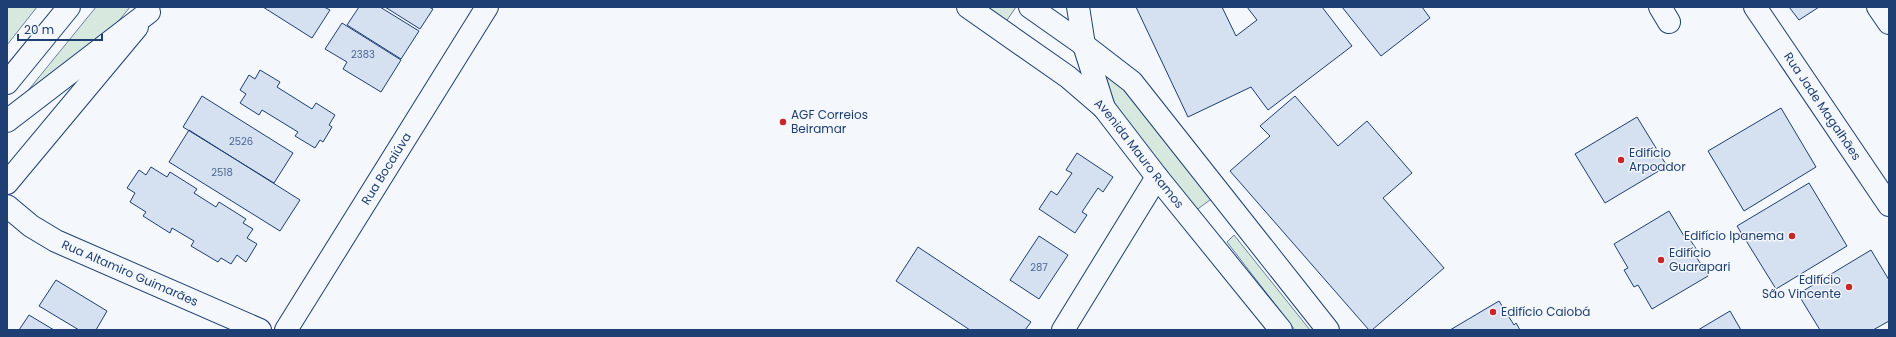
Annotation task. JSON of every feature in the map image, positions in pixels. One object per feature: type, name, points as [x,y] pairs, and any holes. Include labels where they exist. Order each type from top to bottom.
[{"type":"main road","points":[[7,83],[68,7]]},
{"type":"main road","name":"Rua Bocaiúva","points":[[286,330],[487,7]]},
{"type":"main road","name":"Avenida Mauro Ramos","points":[[968,7],[1068,77],[1104,108],[1157,177],[1281,330]]},
{"type":"main road","points":[[1030,7],[1084,45],[1132,82],[1328,330]]},
{"type":"main road","points":[[1078,7],[1084,45],[1104,108]]},
{"type":"main road","name":"Rua Jade Magalhães","points":[[1755,7],[1889,205]]},
{"type":"main road","points":[[1878,7],[1889,23]]},
{"type":"main road","points":[[7,121],[151,10]]},
{"type":"main road","points":[[7,183],[151,10]]},
{"type":"main road","points":[[1063,330],[1157,177]]},
{"type":"main road","name":"Rua Altamiro Guimarães","points":[[7,206],[31,226],[56,241],[260,330]]},
{"type":"shaded area","points":[[7,7],[37,7],[7,45]]},
{"type":"shaded area","points":[[96,7],[130,7],[99,45],[13,109]]},
{"type":"shaded area","points":[[983,7],[1016,7],[1005,23]]},
{"type":"shaded area","points":[[1102,69],[1134,95],[1214,197],[1195,211],[1114,106]]},
{"type":"shaded area","points":[[1234,235],[1310,330],[1295,330],[1227,242]]},
{"type":"building","points":[[263,7],[324,7],[330,10],[312,38]]},
{"type":"building","points":[[359,7],[380,7],[419,31],[401,59],[347,25]]},
{"type":"building","points":[[385,7],[429,7],[433,9],[420,29]]},
{"type":"building","points":[[1136,7],[1222,7],[1236,36],[1257,20],[1247,7],[1322,7],[1352,46],[1268,110],[1251,87],[1188,117]]},
{"type":"building","points":[[1342,7],[1422,7],[1430,18],[1381,56]]},
{"type":"building","points":[[1789,7],[1819,7],[1799,20]]},
{"type":"building","points":[[342,23],[401,60],[381,92],[343,69],[347,62],[325,49]]},
{"type":"building","points":[[260,70],[280,82],[277,87],[312,109],[316,103],[335,115],[329,125],[332,127],[323,142],[320,140],[315,148],[295,136],[298,132],[262,110],[259,115],[240,103],[246,94],[240,90],[249,75],[255,79]]},
{"type":"building","points":[[202,96],[293,153],[274,183],[183,127]]},
{"type":"building","points":[[1295,96],[1338,146],[1367,121],[1412,173],[1383,198],[1444,268],[1372,330],[1369,330],[1230,171],[1270,136],[1260,126]]},
{"type":"building","points":[[1781,108],[1816,167],[1744,211],[1708,151]]},
{"type":"building","name":"Edifício Arpoador","points":[[1637,117],[1667,166],[1605,203],[1575,154]]},
{"type":"building","points":[[189,130],[300,200],[280,231],[169,162]]},
{"type":"building","points":[[1077,153],[1113,177],[1103,192],[1098,188],[1082,212],[1087,215],[1075,233],[1039,209],[1051,191],[1057,195],[1072,173],[1066,170]]},
{"type":"building","points":[[151,167],[167,177],[170,172],[197,189],[194,193],[216,207],[219,202],[246,219],[243,223],[253,229],[247,238],[257,244],[246,262],[237,255],[231,264],[221,258],[218,262],[191,246],[194,241],[172,228],[170,233],[143,216],[146,212],[130,202],[135,193],[127,188],[139,170],[146,175]]},
{"type":"building","name":"Edifício Ipanema","points":[[1809,183],[1847,246],[1776,289],[1737,226]]},
{"type":"building","name":"Edifício Guarapari","points":[[1669,211],[1684,236],[1686,234],[1697,250],[1694,253],[1708,276],[1652,309],[1638,285],[1634,287],[1624,270],[1628,268],[1614,244]]},
{"type":"building","points":[[1039,236],[1068,255],[1039,299],[1010,280]]},
{"type":"building","points":[[918,247],[1031,322],[1025,330],[970,330],[896,281]]},
{"type":"building","name":"Edifício São Vincente","points":[[1871,250],[1889,280],[1889,321],[1873,330],[1820,330],[1798,294]]},
{"type":"building","points":[[56,280],[107,311],[96,330],[79,330],[39,306]]},
{"type":"building","name":"Edifício Caiobá","points":[[1499,301],[1514,325],[1516,323],[1520,330],[1450,330]]},
{"type":"building","points":[[1730,311],[1741,330],[1698,330]]},
{"type":"building","points":[[29,315],[54,330],[19,330]]},
{"type":"place","name":"AGF Correios Beiramar","points":[[783,122]]},
{"type":"place","name":"Edifício Arpoador","points":[[1621,160]]},
{"type":"place","name":"Edifício Ipanema","points":[[1792,236]]},
{"type":"place","name":"Edifício Guarapari","points":[[1661,260]]},
{"type":"place","name":"Edifício São Vincente","points":[[1849,287]]},
{"type":"place","name":"Edifício Caiobá","points":[[1493,312]]}]
